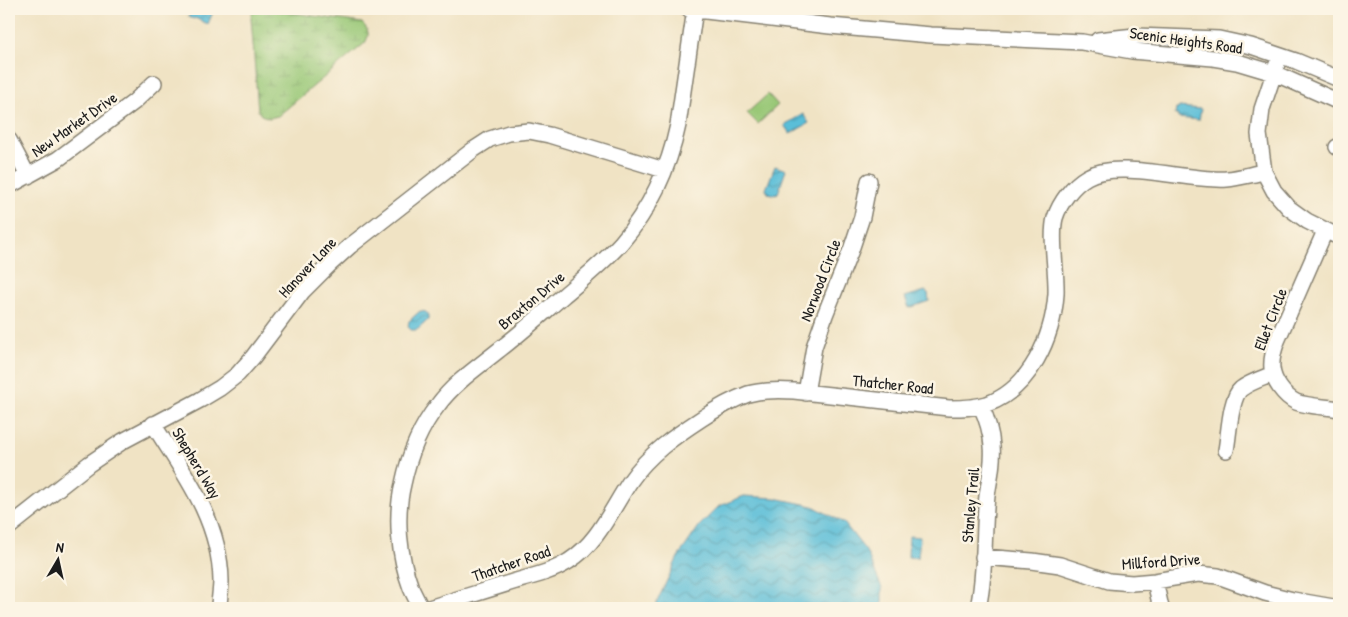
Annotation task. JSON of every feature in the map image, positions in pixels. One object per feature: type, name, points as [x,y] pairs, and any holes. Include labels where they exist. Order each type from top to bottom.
[{"type":"street","name":"Scenic Heights Road","points":[[692,9],[830,26],[931,35],[1082,42],[1132,51],[1212,58],[1237,62],[1274,73],[1339,102]]},
{"type":"street","name":"Braxton Drive","points":[[422,608],[411,588],[403,557],[398,525],[400,494],[418,435],[438,405],[462,380],[582,280],[620,244],[640,219],[656,190],[674,143],[678,125],[692,9]]},
{"type":"street","name":"Scenic Heights Road","points":[[1082,42],[1135,36],[1219,39],[1251,46],[1296,60],[1339,79]]},
{"type":"street","name":"Ellet Circle","points":[[1280,56],[1262,109],[1259,134],[1264,172],[1274,191],[1289,208],[1307,221],[1332,234],[1277,340],[1272,354],[1273,374],[1280,389],[1298,402],[1339,409]]},
{"type":"street","name":"New Market Drive","points":[[9,186],[58,159],[87,139],[134,102],[154,82]]},
{"type":"street","name":"Hanover Lane","points":[[9,527],[89,464],[123,441],[200,400],[238,374],[253,358],[302,292],[330,264],[350,246],[473,150],[490,139],[509,133],[529,131],[549,134],[664,170]]},
{"type":"street","points":[[9,140],[28,176]]},
{"type":"street","name":"Thatcher Road","points":[[429,608],[538,574],[569,562],[596,536],[631,479],[662,446],[718,408],[749,394],[780,390],[949,408],[970,408],[989,403],[1008,393],[1023,379],[1035,362],[1045,342],[1056,296],[1055,218],[1062,201],[1074,187],[1088,176],[1105,171],[1124,170],[1226,180],[1264,172]]},
{"type":"street","name":"Norwood Circle","points":[[806,392],[814,347],[851,250],[862,216],[869,181]]},
{"type":"street","points":[[1226,450],[1236,395],[1249,384],[1273,374]]},
{"type":"street","name":"Stanley Trail","points":[[978,608],[983,575],[987,496],[992,466],[990,430],[981,406]]},
{"type":"street","name":"Shepherd Way","points":[[153,424],[194,487],[208,517],[217,548],[221,581],[219,608]]},
{"type":"street","name":"Millford Drive","points":[[983,557],[1060,565],[1109,581],[1132,583],[1198,574],[1218,576],[1265,593],[1339,608]]},
{"type":"street","points":[[1155,581],[1161,608]]},
{"type":"green space","points":[[259,9],[362,23],[367,30],[368,37],[365,43],[278,116],[269,118],[261,115],[258,111],[251,17],[253,11]]},
{"type":"green space","points":[[768,94],[778,105],[758,124],[747,113]]},
{"type":"water","points":[[191,9],[205,9],[213,12],[208,24],[188,17]]},
{"type":"water","points":[[1179,107],[1201,109],[1199,120],[1178,118],[1178,115],[1175,115],[1176,109]]},
{"type":"water","points":[[803,114],[809,123],[790,134],[784,125]]},
{"type":"water","points":[[775,166],[786,170],[778,193],[774,195],[768,193],[766,189]]},
{"type":"water","points":[[925,291],[928,293],[929,301],[909,308],[905,297]]},
{"type":"water","points":[[420,311],[428,314],[428,320],[417,330],[411,330],[408,327],[409,321]]},
{"type":"water","points":[[744,496],[775,498],[813,506],[844,523],[866,551],[882,588],[882,608],[654,608],[678,557],[700,525],[719,506]]},
{"type":"water","points":[[909,536],[920,537],[918,558],[908,557]]}]
